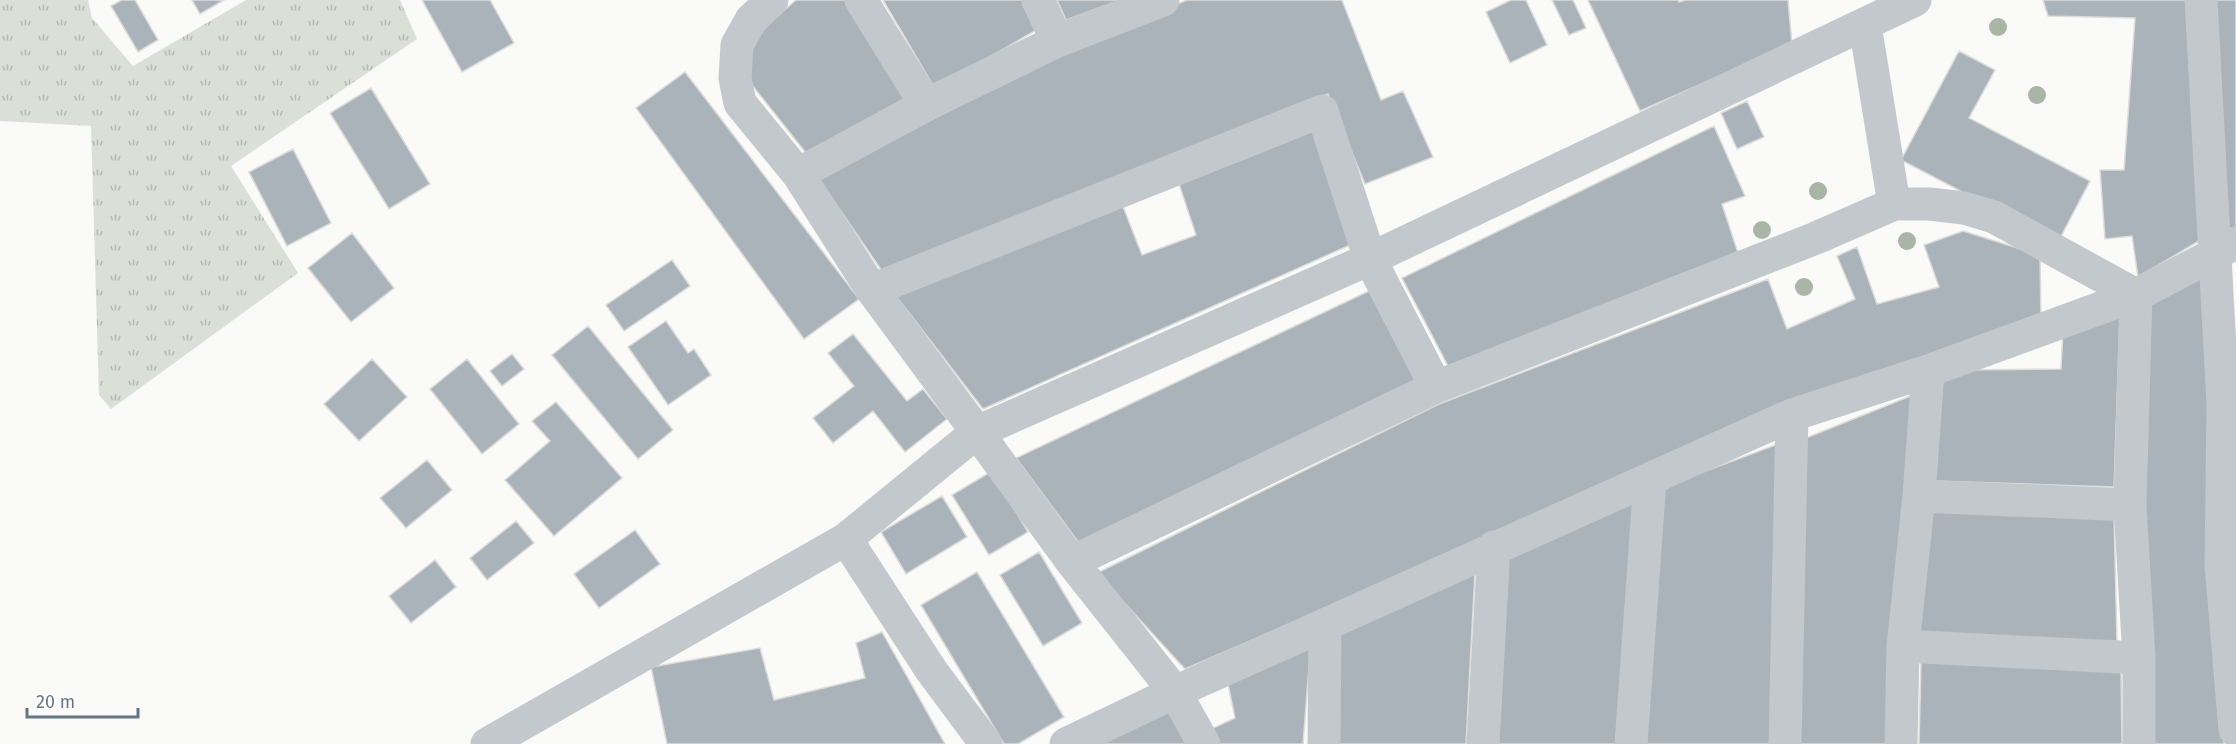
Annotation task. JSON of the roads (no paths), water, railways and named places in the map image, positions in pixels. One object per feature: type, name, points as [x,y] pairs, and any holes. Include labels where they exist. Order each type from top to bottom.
[{"type":"street","points":[[772,0],[751,20],[737,45],[735,78],[740,103],[798,174],[872,290],[1072,562],[1175,692],[1204,744]]},
{"type":"street","points":[[861,0],[926,105]]},
{"type":"street","points":[[1038,0],[1057,40]]},
{"type":"street","points":[[798,174],[926,105],[1057,40],[1163,0]]},
{"type":"street","points":[[487,744],[846,539],[977,432],[1370,259],[1915,0]]},
{"type":"street","points":[[2201,0],[2226,248],[2222,564],[2235,735]]},
{"type":"street","points":[[1865,25],[1894,204]]},
{"type":"street","points":[[872,290],[1322,111],[1370,259],[1436,387]]},
{"type":"street","points":[[1072,562],[1436,387],[1816,238],[1894,204],[1929,204],[1964,208],[1994,217],[2136,295]]},
{"type":"street","points":[[1066,744],[1494,547],[1650,480],[1791,415],[1928,371],[2136,295],[2226,248]]},
{"type":"street","points":[[2136,295],[2130,505],[2139,658],[2139,744]]},
{"type":"street","points":[[1901,744],[1903,646],[1919,496],[1928,371]]},
{"type":"street","points":[[1785,744],[1791,415]]},
{"type":"street","points":[[1631,744],[1650,480]]},
{"type":"street","points":[[1919,496],[2130,505]]},
{"type":"street","points":[[846,539],[931,670],[986,744]]},
{"type":"street","points":[[1483,744],[1494,547]]},
{"type":"street","points":[[1324,744],[1325,626]]},
{"type":"street","points":[[1903,646],[2139,658]]}]
